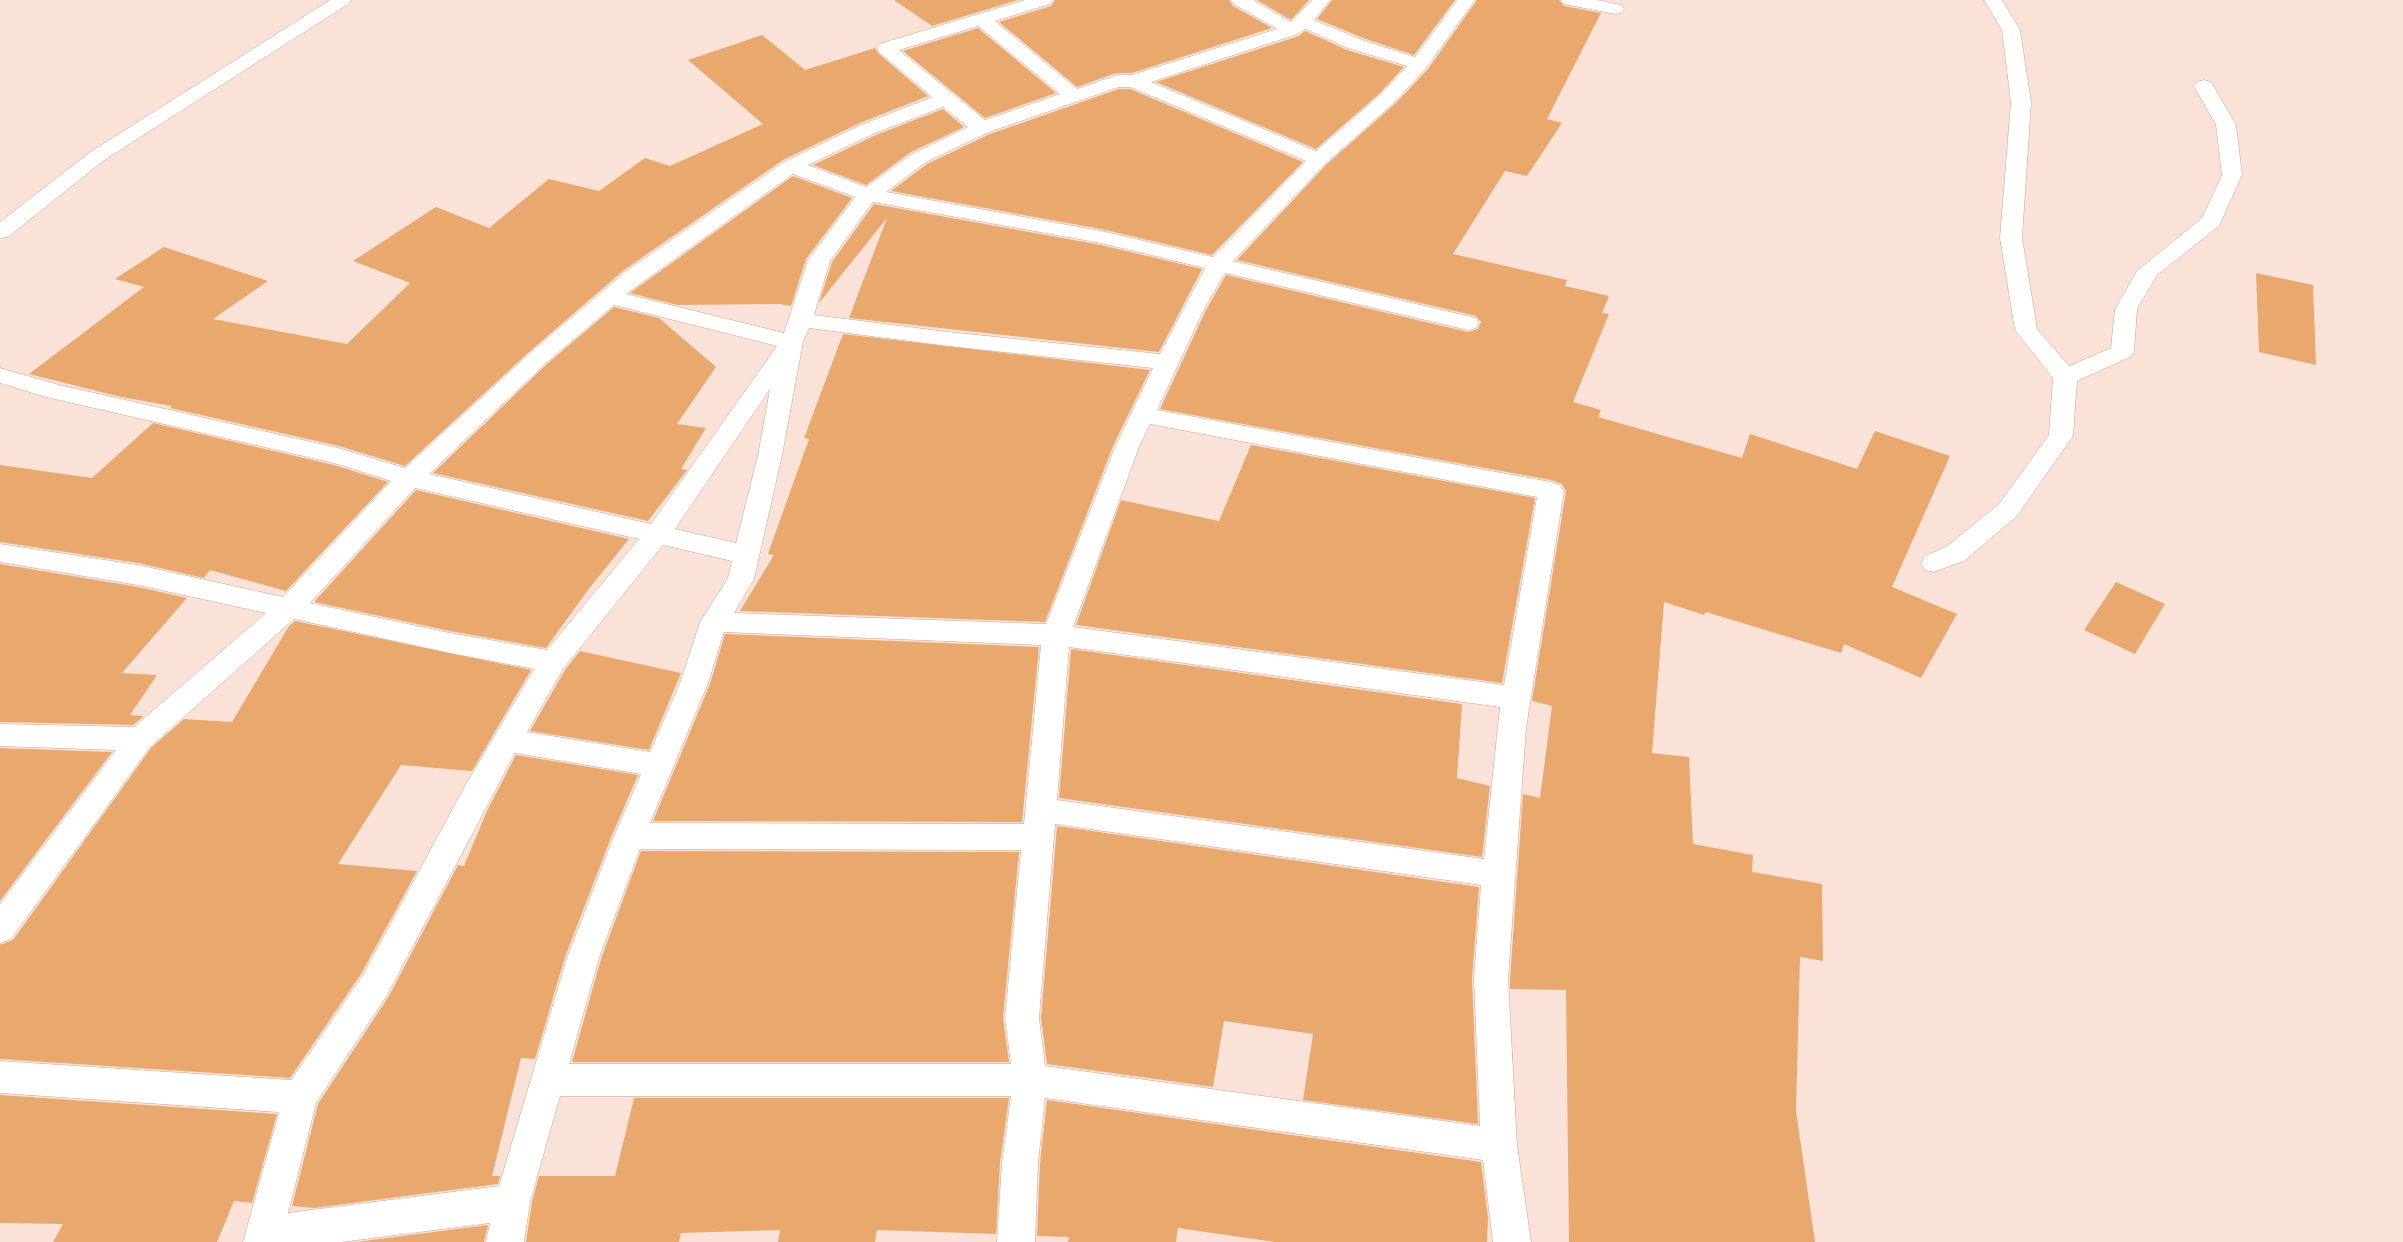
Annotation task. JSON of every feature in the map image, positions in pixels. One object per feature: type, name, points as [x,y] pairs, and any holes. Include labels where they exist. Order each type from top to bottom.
[{"type":"street","points":[[0,232],[96,156],[342,0]]},
{"type":"street","points":[[982,128],[886,48],[1044,0]]},
{"type":"street","points":[[1240,0],[1298,26],[1420,64]]},
{"type":"street","points":[[505,1242],[512,1202],[582,958],[629,836],[694,684],[714,622],[741,579],[796,331],[819,260],[868,195],[919,158],[982,128],[1117,81],[1133,81],[1298,26],[1321,0]]},
{"type":"street","points":[[1016,1242],[1020,1163],[1030,1080],[1022,1018],[1030,941],[1031,898],[1040,824],[1056,635],[1127,447],[1193,309],[1219,263],[1319,159],[1388,98],[1420,64],[1466,0]]},
{"type":"street","points":[[1570,0],[1615,9]]},
{"type":"street","points":[[1934,563],[1955,554],[2008,510],[2060,436],[2065,377],[2026,330],[2011,238],[2021,102],[2011,30],[1993,0]]},
{"type":"street","points":[[980,18],[1074,96]]},
{"type":"street","points":[[1133,81],[1319,159]]},
{"type":"street","points":[[2065,377],[2122,352],[2126,309],[2148,271],[2211,221],[2232,175],[2226,125],[2204,86]]},
{"type":"street","points":[[2,925],[140,739],[290,607],[409,478],[538,358],[632,276],[791,166],[868,129],[945,99]]},
{"type":"street","points":[[791,166],[868,195],[1101,237],[1219,263],[1468,323]]},
{"type":"street","points":[[610,297],[796,331],[948,339],[1168,362]]},
{"type":"street","points":[[512,1202],[263,1238],[300,1097],[374,984],[476,795],[509,741],[553,662],[658,535],[796,331]]},
{"type":"street","points":[[0,375],[54,392],[338,456],[409,478],[747,555]]},
{"type":"street","points":[[1142,415],[1551,491],[1511,728],[1498,874],[1492,979],[1499,1145],[1512,1242]]},
{"type":"street","points":[[0,553],[138,575],[450,643],[553,662]]},
{"type":"street","points":[[714,622],[1056,635],[1516,698]]},
{"type":"street","points":[[0,735],[140,739]]},
{"type":"street","points":[[509,741],[659,765]]},
{"type":"street","points":[[629,836],[1040,824],[1498,874]]},
{"type":"street","points":[[0,1077],[300,1097]]},
{"type":"street","points":[[548,1080],[1030,1080],[1499,1145]]},
{"type":"building","points":[[894,0],[1018,0],[932,26]]},
{"type":"building","points":[[1055,0],[1229,0],[1233,6],[1272,28],[1132,73],[1116,73],[1077,87],[999,22],[1051,6]]},
{"type":"building","points":[[1257,0],[1309,0],[1291,20]]},
{"type":"building","points":[[1332,0],[1455,0],[1414,55],[1363,38],[1317,19]]},
{"type":"building","points":[[1477,0],[1559,0],[1564,6],[1601,13],[1547,119],[1562,123],[1527,176],[1505,171],[1453,254],[1567,280],[1565,286],[1609,296],[1602,313],[1609,314],[1573,402],[1601,410],[1598,417],[1742,458],[1750,434],[1857,469],[1875,431],[1950,456],[1892,587],[1957,614],[1921,678],[1844,644],[1841,653],[1706,612],[1704,615],[1664,602],[1652,753],[1689,757],[1693,844],[1753,855],[1752,872],[1822,884],[1823,961],[1800,957],[1796,1111],[1815,1242],[1569,1242],[1566,990],[1510,989],[1523,794],[1540,798],[1552,706],[1532,701],[1566,491],[1562,484],[1551,480],[1160,409],[1206,310],[1226,275],[1468,332],[1478,329],[1481,322],[1476,316],[1237,260],[1327,164],[1396,103],[1428,69]]},
{"type":"building","points":[[978,28],[1056,93],[985,118],[903,51]]},
{"type":"building","points":[[1305,31],[1347,50],[1404,67],[1380,93],[1316,149],[1156,82],[1299,36]]},
{"type":"building","points":[[762,35],[805,70],[875,48],[878,53],[928,96],[860,123],[783,160],[624,270],[529,352],[405,466],[339,446],[170,408],[172,406],[121,397],[29,374],[144,287],[115,279],[164,247],[268,281],[213,319],[347,344],[410,283],[353,261],[436,207],[489,228],[549,179],[599,191],[645,158],[670,166],[763,124],[688,60]]},
{"type":"building","points":[[1119,89],[1130,89],[1303,162],[1212,255],[1101,229],[891,191],[927,164],[990,134]]},
{"type":"building","points":[[943,109],[964,127],[911,152],[866,185],[813,165],[876,135]]},
{"type":"building","points":[[793,176],[852,198],[806,259],[791,306],[779,304],[677,305],[630,293]]},
{"type":"building","points":[[874,204],[1101,245],[1202,269],[1159,352],[849,318],[887,218],[819,303],[832,262]]},
{"type":"building","points":[[2256,273],[2313,285],[2316,365],[2259,352]]},
{"type":"building","points":[[614,307],[659,318],[716,367],[677,424],[706,428],[681,469],[687,470],[648,521],[433,473],[547,364]]},
{"type":"building","points":[[843,334],[1150,370],[1113,446],[1045,622],[740,611],[774,555],[768,554],[809,439],[804,438]]},
{"type":"building","points":[[153,423],[334,465],[388,482],[286,591],[210,570],[204,578],[138,563],[0,542],[0,465],[92,478]]},
{"type":"building","points":[[1251,445],[1535,498],[1502,683],[1076,625],[1121,500],[1219,521]]},
{"type":"building","points":[[416,490],[629,539],[588,590],[546,648],[450,631],[314,602]]},
{"type":"building","points":[[0,564],[138,587],[187,598],[122,673],[157,675],[130,715],[144,716],[133,725],[0,722]]},
{"type":"building","points":[[2116,582],[2165,604],[2135,654],[2084,630]]},
{"type":"building","points":[[295,621],[531,670],[472,771],[401,765],[338,864],[417,871],[361,974],[290,1078],[0,1059],[0,945],[13,940],[151,748],[184,719],[232,722],[289,626]]},
{"type":"building","points":[[725,634],[1039,647],[1022,822],[653,821],[710,684]]},
{"type":"building","points":[[1071,649],[1462,704],[1457,778],[1490,786],[1482,857],[1059,798]]},
{"type":"building","points":[[580,651],[681,673],[649,750],[530,731],[565,670]]},
{"type":"building","points":[[0,748],[112,752],[0,901]]},
{"type":"building","points":[[516,755],[638,775],[612,835],[565,957],[535,1059],[521,1058],[492,1176],[500,1176],[498,1184],[314,1208],[292,1206],[318,1104],[389,996],[458,865],[464,866],[487,811]]},
{"type":"building","points":[[1057,826],[1479,887],[1472,979],[1478,1124],[1303,1100],[1313,1034],[1224,1021],[1213,1087],[1047,1064],[1041,1018]]},
{"type":"building","points":[[641,851],[1019,852],[1003,1018],[1009,1062],[572,1062],[601,959]]},
{"type":"building","points":[[0,1095],[277,1114],[252,1203],[234,1201],[217,1242],[53,1242],[63,1224],[0,1223]]},
{"type":"building","points":[[634,1098],[1009,1098],[1000,1163],[996,1234],[877,1230],[875,1242],[778,1242],[780,1230],[681,1233],[679,1242],[526,1242],[532,1202],[539,1176],[615,1176]]},
{"type":"building","points":[[1047,1100],[1481,1162],[1488,1218],[1487,1242],[1275,1242],[1178,1228],[1176,1242],[1068,1242],[1069,1237],[1037,1236],[1040,1163]]},
{"type":"building","points":[[488,1225],[484,1242],[356,1242]]}]
